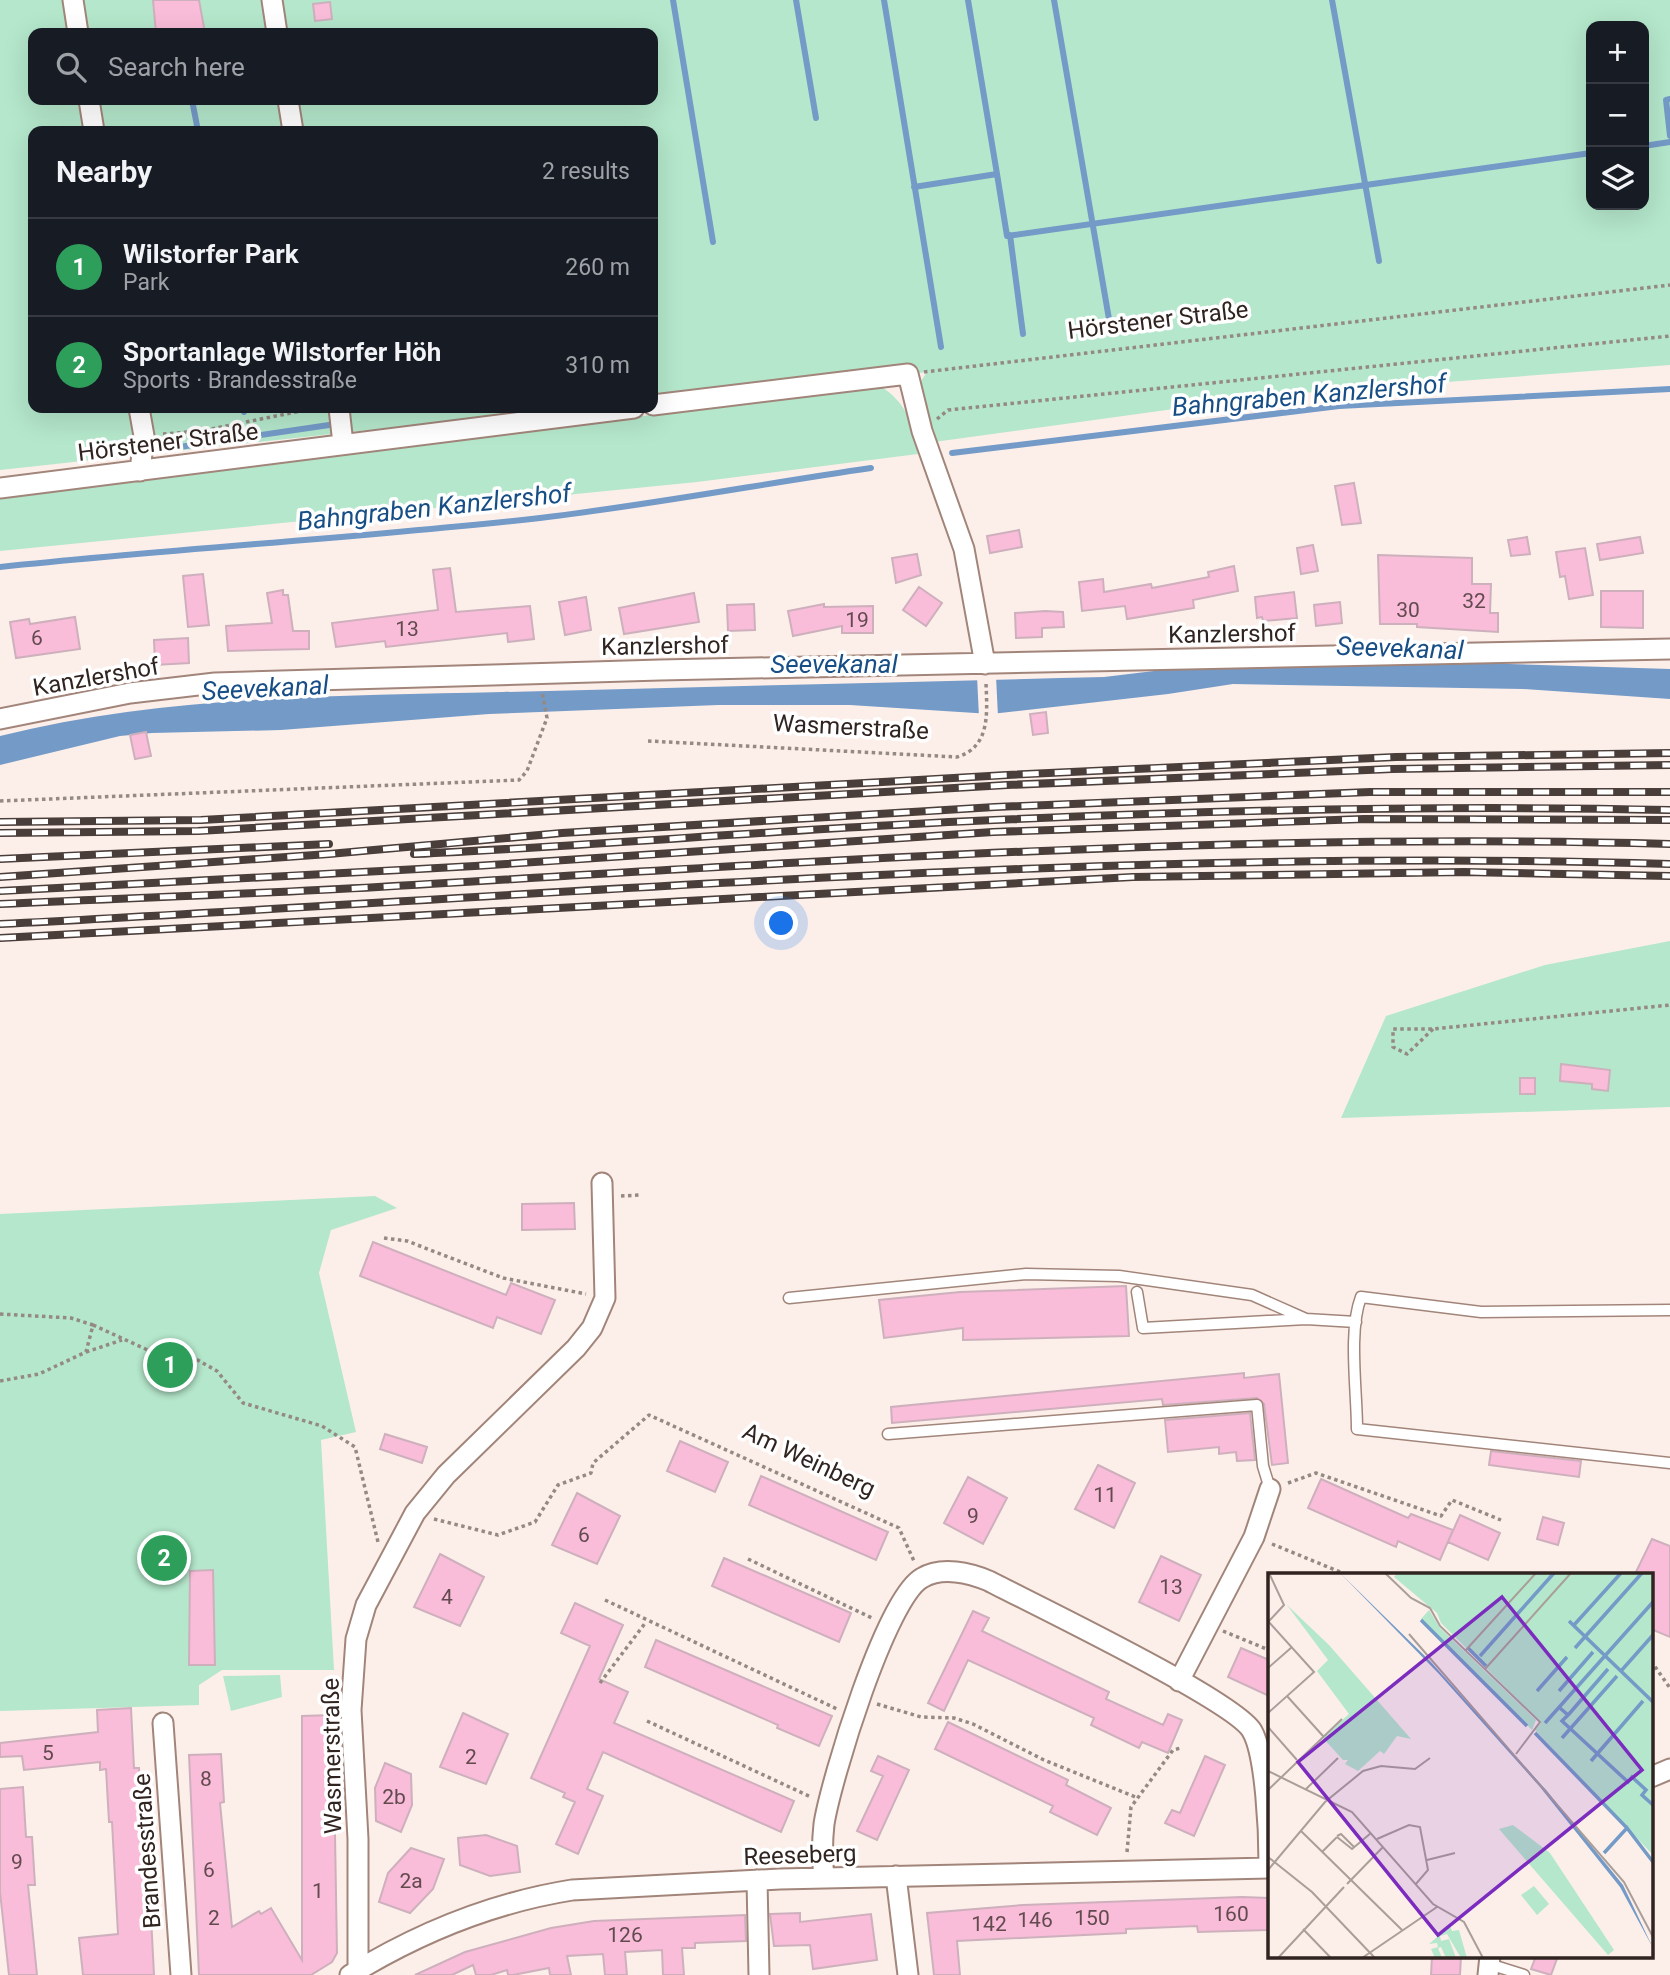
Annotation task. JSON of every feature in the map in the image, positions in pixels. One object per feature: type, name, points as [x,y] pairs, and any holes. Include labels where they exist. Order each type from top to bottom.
[{"type":"street","points":[[73,0],[77,28]]},
{"type":"street","points":[[272,0],[276,28]]},
{"type":"street","points":[[90,105],[93,126]]},
{"type":"street","points":[[289,105],[292,126]]},
{"type":"street","points":[[658,404],[908,374],[922,431],[964,549],[985,670]]},
{"type":"street","points":[[139,413],[142,451]]},
{"type":"street","points":[[340,413],[343,444]]},
{"type":"street","name":"Hörstener Straße","points":[[0,488],[142,451],[343,444],[594,413]]},
{"type":"street","name":"Kanzlershof","points":[[0,719],[130,693],[215,684],[525,673],[985,670],[1670,649]]},
{"type":"street","name":"Wasmerstraße","points":[[356,1973],[352,1686],[356,1639],[366,1605],[415,1513],[466,1454],[576,1348],[592,1328],[605,1298],[608,1190]]},
{"type":"street","points":[[1179,1681],[1254,1537],[1270,1489]]},
{"type":"street","points":[[824,1878],[822,1843],[829,1805],[858,1709],[888,1626],[906,1594],[922,1578],[956,1572],[974,1575],[1179,1681],[1239,1717],[1254,1733],[1261,1769],[1268,1854]]},
{"type":"street","name":"Brandesstraße","points":[[163,1723],[181,1975]]},
{"type":"street","points":[[1652,1777],[1670,1769]]},
{"type":"street","name":"Reeseberg","points":[[356,1973],[398,1946],[449,1922],[546,1894],[757,1880],[1268,1866]]},
{"type":"street","points":[[896,1876],[908,1975]]},
{"type":"street","points":[[757,1880],[760,1975]]},
{"type":"lane","points":[[789,1298],[1026,1274],[1119,1276],[1252,1295],[1306,1319]]},
{"type":"lane","points":[[1137,1292],[1143,1328],[1306,1319],[1356,1322]]},
{"type":"lane","points":[[1670,1310],[1481,1312],[1361,1297],[1356,1322],[1357,1429],[1670,1463]]},
{"type":"lane","points":[[888,1434],[1257,1405],[1263,1466],[1270,1489]]},
{"type":"lane","points":[[1489,1965],[1524,1975]]},
{"type":"path","name":"Hörstener Straße","points":[[908,374],[1670,285]]},
{"type":"path","points":[[948,410],[1670,336]]},
{"type":"path","points":[[142,451],[201,431],[291,413]]},
{"type":"path","name":"Wasmerstraße","points":[[648,741],[957,757],[976,744],[987,721],[985,670]]},
{"type":"path","points":[[0,802],[514,781],[527,771],[547,718],[541,685]]},
{"type":"path","points":[[1433,1029],[1407,1055],[1393,1047],[1393,1029],[1433,1029],[1670,1005]]},
{"type":"path","points":[[608,1190],[640,1195]]},
{"type":"path","points":[[384,1238],[407,1241],[503,1278],[541,1283],[605,1298]]},
{"type":"path","points":[[0,1314],[71,1318],[93,1325],[163,1357],[189,1355],[217,1371],[243,1403],[323,1426],[355,1447],[379,1546],[390,1556]]},
{"type":"path","points":[[86,1352],[93,1325]]},
{"type":"path","points":[[0,1381],[39,1374],[86,1352],[124,1340]]},
{"type":"path","name":"Am Weinberg","points":[[415,1513],[498,1535],[534,1522],[558,1485],[592,1473],[593,1463],[649,1415],[899,1528],[922,1578]]},
{"type":"path","points":[[1270,1489],[1316,1473],[1441,1516],[1452,1500],[1501,1520]]},
{"type":"path","points":[[1254,1537],[1343,1573]]},
{"type":"path","points":[[748,1559],[888,1626]]},
{"type":"path","points":[[605,1600],[646,1622],[858,1709],[954,1718],[973,1724],[1044,1760],[1138,1798]]},
{"type":"path","points":[[600,1683],[646,1622]]},
{"type":"path","points":[[1208,1625],[1268,1650]]},
{"type":"path","points":[[1652,1662],[1670,1688]]},
{"type":"path","points":[[647,1721],[829,1805]]},
{"type":"path","points":[[1124,1872],[1131,1807],[1173,1750],[1181,1748]]},
{"type":"green space","points":[[0,0],[1670,0],[1670,365],[1275,395],[934,442],[917,387],[927,372],[658,399],[658,126],[28,126],[28,413],[527,413],[0,470]]},
{"type":"green space","points":[[880,386],[902,406],[914,433],[918,454],[697,482],[0,551],[0,497]]},
{"type":"green space","points":[[1670,941],[1670,1107],[1341,1118],[1386,1016],[1545,965]]},
{"type":"green space","points":[[375,1196],[397,1208],[331,1230],[319,1273],[356,1432],[321,1440],[334,1670],[222,1670],[199,1685],[199,1705],[0,1711],[0,1214]]},
{"type":"green space","points":[[280,1675],[282,1697],[231,1711],[223,1676]]},
{"type":"water","points":[[1342,659],[1670,669],[1670,699],[1523,689],[1233,684],[991,714],[850,705],[718,705],[489,714],[281,730],[152,733],[120,736],[0,765],[0,736],[124,712],[250,700],[1104,677],[1179,668]]},
{"type":"pier","points":[[977,676],[996,676],[998,717],[979,717]]},
{"type":"building","points":[[153,0],[199,0],[204,28],[156,28]]},
{"type":"building","points":[[330,2],[332,19],[315,21],[313,4]]},
{"type":"building","points":[[1354,483],[1361,523],[1342,525],[1335,486]]},
{"type":"building","points":[[1019,530],[1022,547],[990,553],[987,536]]},
{"type":"building","points":[[1527,537],[1530,554],[1511,556],[1508,540]]},
{"type":"building","points":[[1640,537],[1643,553],[1600,560],[1597,544]]},
{"type":"building","points":[[1313,545],[1318,571],[1301,574],[1297,548]]},
{"type":"building","points":[[1585,548],[1593,595],[1569,599],[1565,576],[1560,577],[1556,552]]},
{"type":"building","points":[[917,554],[921,575],[896,583],[892,558]]},
{"type":"building","points":[[1378,555],[1472,558],[1472,584],[1491,584],[1490,613],[1498,613],[1498,632],[1417,627],[1417,624],[1380,624]]},
{"type":"building","points":[[1234,566],[1238,591],[1193,600],[1194,608],[1127,619],[1125,606],[1082,611],[1079,582],[1103,579],[1104,592],[1151,584],[1152,588],[1209,577],[1208,572]]},
{"type":"building","points":[[450,568],[456,612],[530,606],[534,639],[508,642],[507,633],[386,647],[385,641],[336,647],[332,623],[438,610],[433,570]]},
{"type":"building","points":[[203,574],[209,625],[188,627],[183,576]]},
{"type":"building","points":[[919,587],[942,603],[926,626],[903,610]]},
{"type":"building","points":[[283,590],[283,595],[288,595],[293,631],[309,631],[309,649],[228,651],[226,626],[272,623],[267,593]]},
{"type":"building","points":[[1601,591],[1643,591],[1643,628],[1601,627]]},
{"type":"building","points":[[1294,592],[1297,618],[1263,621],[1262,617],[1257,618],[1255,597]]},
{"type":"building","points":[[694,593],[699,622],[624,634],[619,608]]},
{"type":"building","points":[[586,597],[591,630],[565,635],[559,602]]},
{"type":"building","points":[[1340,602],[1342,623],[1316,626],[1314,605]]},
{"type":"building","points":[[754,604],[755,630],[728,631],[727,605]]},
{"type":"building","points":[[824,604],[824,607],[873,606],[873,633],[842,633],[842,626],[793,636],[788,611]]},
{"type":"building","points":[[1063,612],[1064,627],[1042,628],[1042,637],[1016,638],[1015,613]]},
{"type":"building","points":[[75,617],[80,649],[16,658],[10,622],[29,619],[30,624]]},
{"type":"building","points":[[188,638],[189,663],[155,665],[154,640]]},
{"type":"building","points":[[1046,712],[1048,733],[1033,735],[1030,714]]},
{"type":"building","points":[[146,732],[151,756],[135,759],[130,735]]},
{"type":"building","points":[[1561,1064],[1610,1070],[1608,1091],[1592,1089],[1592,1084],[1560,1081]]},
{"type":"building","points":[[1520,1078],[1535,1078],[1535,1094],[1520,1094]]},
{"type":"building","points":[[574,1203],[575,1229],[522,1230],[522,1204]]},
{"type":"building","points":[[373,1242],[506,1295],[511,1283],[555,1300],[541,1334],[497,1317],[493,1328],[360,1276]]},
{"type":"building","points":[[1126,1286],[1129,1336],[963,1340],[963,1328],[884,1338],[879,1300],[960,1292]]},
{"type":"building","points":[[1244,1373],[1244,1378],[1279,1374],[1288,1463],[1272,1465],[1264,1404],[1257,1398],[1163,1405],[1162,1399],[892,1423],[891,1407]]},
{"type":"building","points":[[1250,1413],[1255,1460],[1237,1461],[1236,1452],[1219,1454],[1219,1447],[1168,1452],[1165,1420]]},
{"type":"building","points":[[385,1434],[427,1447],[422,1463],[380,1449]]},
{"type":"building","points":[[680,1441],[728,1462],[715,1492],[667,1471]]},
{"type":"building","points":[[1491,1451],[1581,1461],[1579,1477],[1489,1465]]},
{"type":"building","points":[[1098,1465],[1135,1483],[1114,1528],[1075,1509]]},
{"type":"building","points":[[761,1476],[888,1532],[876,1560],[749,1505]]},
{"type":"building","points":[[968,1477],[1007,1498],[983,1544],[944,1523]]},
{"type":"building","points":[[1321,1479],[1408,1518],[1411,1514],[1453,1530],[1440,1560],[1398,1541],[1396,1547],[1308,1508]]},
{"type":"building","points":[[577,1493],[620,1516],[597,1564],[552,1545]]},
{"type":"building","points":[[1460,1515],[1500,1533],[1488,1560],[1448,1542]]},
{"type":"building","points":[[1543,1517],[1564,1523],[1558,1545],[1537,1539]]},
{"type":"building","points":[[1652,1539],[1670,1546],[1670,1637],[1652,1629],[1652,1573],[1635,1573]]},
{"type":"building","points":[[440,1554],[484,1577],[460,1626],[414,1607]]},
{"type":"building","points":[[1161,1556],[1201,1575],[1179,1621],[1139,1602]]},
{"type":"building","points":[[724,1558],[851,1613],[839,1642],[712,1586]]},
{"type":"building","points":[[213,1570],[215,1665],[189,1665],[190,1571]]},
{"type":"building","points":[[575,1603],[623,1625],[599,1679],[628,1692],[614,1723],[794,1801],[781,1832],[603,1752],[587,1789],[603,1796],[578,1854],[556,1844],[575,1802],[563,1797],[565,1793],[531,1778],[590,1646],[561,1633]]},
{"type":"building","points":[[973,1611],[989,1618],[982,1631],[1109,1692],[1106,1699],[1163,1725],[1168,1714],[1182,1720],[1168,1753],[1142,1742],[1139,1748],[1091,1725],[1094,1718],[968,1660],[944,1711],[928,1703]]},
{"type":"building","points":[[656,1640],[832,1716],[819,1746],[777,1728],[778,1725],[645,1667]]},
{"type":"building","points":[[1241,1648],[1268,1660],[1268,1696],[1228,1677]]},
{"type":"building","points":[[131,1708],[134,1768],[139,1768],[141,1819],[146,1819],[154,1975],[83,1975],[79,1938],[118,1934],[112,1822],[109,1822],[106,1769],[100,1770],[100,1762],[24,1770],[22,1756],[0,1757],[0,1743],[98,1732],[97,1710]]},
{"type":"building","points":[[463,1713],[508,1734],[486,1784],[440,1767]]},
{"type":"building","points":[[333,1715],[337,1953],[332,1962],[311,1975],[199,1975],[189,1755],[221,1754],[224,1802],[220,1803],[232,1927],[259,1911],[261,1914],[271,1908],[302,1960],[302,1716]]},
{"type":"building","points":[[948,1722],[1068,1780],[1066,1785],[1111,1808],[1097,1835],[1050,1812],[1053,1806],[935,1749]]},
{"type":"building","points":[[878,1756],[909,1770],[877,1840],[857,1831],[883,1776],[871,1771]]},
{"type":"building","points":[[1205,1756],[1225,1765],[1194,1836],[1165,1823],[1172,1810],[1180,1813]]},
{"type":"building","points":[[385,1763],[411,1774],[412,1805],[401,1832],[376,1821],[375,1788]]},
{"type":"building","points":[[23,1787],[26,1837],[32,1837],[35,1885],[28,1885],[37,1975],[9,1975],[0,1892],[0,1789]]},
{"type":"building","points":[[486,1835],[517,1846],[520,1872],[490,1876],[460,1865],[458,1838]]},
{"type":"building","points":[[411,1848],[444,1859],[433,1889],[410,1913],[379,1902],[388,1873]]},
{"type":"building","points":[[1268,1898],[1268,1930],[1198,1932],[1197,1926],[1126,1929],[1126,1933],[957,1941],[960,1975],[934,1975],[927,1913],[1023,1905]]},
{"type":"building","points":[[800,1913],[800,1922],[871,1914],[877,1960],[813,1969],[810,1945],[774,1946],[770,1914]]},
{"type":"building","points":[[745,1915],[746,1941],[695,1943],[695,1948],[682,1948],[684,1975],[663,1975],[662,1950],[625,1952],[627,1975],[605,1975],[603,1954],[567,1956],[571,1975],[550,1975],[549,1968],[513,1975],[508,1975],[507,1970],[491,1975],[476,1975],[473,1965],[452,1975],[415,1975],[465,1952],[551,1928],[594,1921]]},
{"type":"building","points":[[1432,1958],[1461,1958],[1460,1975],[1431,1975]]},
{"type":"building","points":[[1535,1958],[1557,1958],[1551,1975],[1531,1969]]},
{"type":"waterway","points":[[673,0],[713,242]]},
{"type":"waterway","points":[[796,0],[816,118]]},
{"type":"waterway","points":[[884,0],[941,347]]},
{"type":"waterway","points":[[968,0],[997,174]]},
{"type":"waterway","points":[[1054,0],[1109,319]]},
{"type":"waterway","points":[[1332,0],[1379,261]]},
{"type":"waterway","points":[[1670,99],[1666,100],[1670,136]]},
{"type":"waterway","points":[[193,105],[197,126]]},
{"type":"waterway","points":[[1649,145],[1670,142]]},
{"type":"waterway","points":[[914,187],[997,174],[1007,236],[1586,154]]},
{"type":"waterway","points":[[1010,235],[1023,334]]},
{"type":"waterway","name":"Bahngraben Kanzlershof","points":[[952,453],[1339,406],[1670,389]]},
{"type":"waterway","points":[[145,447],[152,451],[336,424]]},
{"type":"waterway","name":"Bahngraben Kanzlershof","points":[[0,567],[540,518],[871,468]]},
{"type":"railway","points":[[0,822],[201,820],[1007,775],[1396,757],[1670,753]]},
{"type":"railway","points":[[0,833],[198,831],[1007,785],[1392,769],[1670,765]]},
{"type":"railway","points":[[0,877],[329,854],[562,833],[995,807],[1370,792],[1670,792]]},
{"type":"railway","points":[[414,854],[922,823],[1163,814],[1416,808],[1670,810]]},
{"type":"railway","points":[[0,891],[475,866],[993,832],[1364,819],[1670,820]]},
{"type":"railway","points":[[0,904],[331,889],[862,859],[1185,846],[1508,841],[1670,844]]},
{"type":"railway","points":[[0,859],[329,844]]},
{"type":"railway","points":[[0,924],[626,888],[1043,868],[1252,862],[1670,864]]},
{"type":"railway","points":[[0,938],[1133,877],[1464,872],[1670,876]]},
{"type":"place","name":"Wilstorfer Park","points":[[170,1365]]},
{"type":"place","name":"Sportanlage Wilstorfer Höh","points":[[164,1558]]},
{"type":"water label","name":"Seevekanal","points":[[1400,648]]},
{"type":"water label","name":"Seevekanal","points":[[834,664]]},
{"type":"water label","name":"Seevekanal","points":[[265,688]]}]
